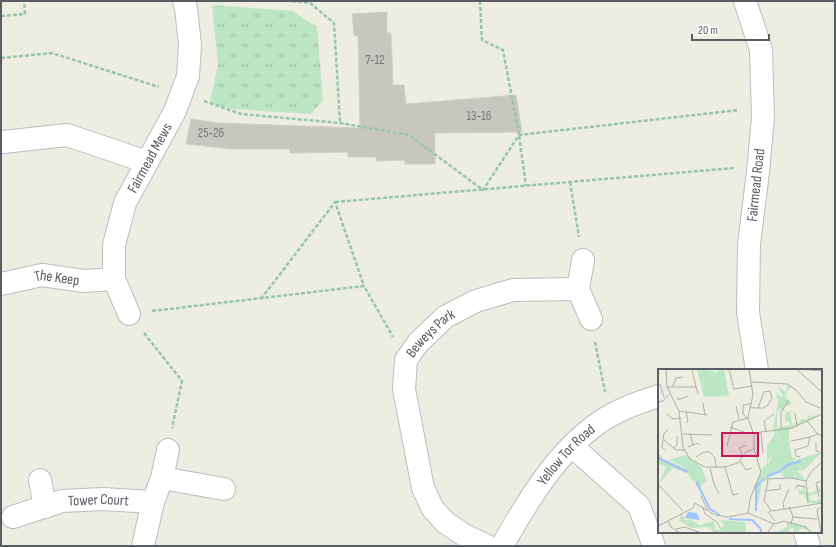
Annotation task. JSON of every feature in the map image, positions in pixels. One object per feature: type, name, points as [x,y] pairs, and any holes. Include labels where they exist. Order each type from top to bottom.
[{"type":"street","name":"Fairmead Mews","points":[[129,314],[114,279],[114,245],[125,203],[175,111],[188,76],[190,45],[184,1]]},
{"type":"street","name":"Fairmead Road","points":[[749,2],[761,50],[763,117],[759,166],[749,244],[748,312],[754,369]]},
{"type":"street","points":[[3,142],[67,134],[147,162]]},
{"type":"street","points":[[582,260],[578,289],[591,320]]},
{"type":"street","name":"The Keep","points":[[1,284],[42,276],[84,281],[114,279]]},
{"type":"street","name":"Beweys Park","points":[[487,546],[466,536],[446,523],[433,509],[423,488],[404,389],[406,360],[418,343],[445,317],[476,301],[513,290],[578,289]]},
{"type":"street","name":"Yellow Tor Road","points":[[502,546],[534,491],[572,446],[600,422],[610,416],[637,403],[658,396]]},
{"type":"street","points":[[572,446],[639,506],[654,546]]},
{"type":"street","points":[[144,546],[153,502],[162,478],[168,450]]},
{"type":"street","points":[[162,478],[224,490]]},
{"type":"street","points":[[40,480],[45,507]]},
{"type":"street","name":"Tower Court","points":[[13,517],[62,502],[104,499],[153,502]]},
{"type":"street","points":[[805,533],[809,546]]},
{"type":"path","points":[[1,16],[25,14],[24,1]]},
{"type":"path","points":[[292,1],[310,2],[334,23],[340,123]]},
{"type":"path","points":[[480,1],[482,40],[503,50],[520,135],[526,186]]},
{"type":"path","points":[[1,58],[52,53],[241,114],[340,123],[409,134],[484,190]]},
{"type":"path","points":[[520,135],[742,110]]},
{"type":"path","points":[[484,190],[520,135]]},
{"type":"path","points":[[261,299],[335,202],[759,166]]},
{"type":"path","points":[[570,182],[582,260]]},
{"type":"path","points":[[335,202],[364,286],[406,360]]},
{"type":"path","points":[[129,314],[364,286]]},
{"type":"path","points":[[129,314],[182,381],[168,450]]},
{"type":"path","points":[[591,320],[610,416]]},
{"type":"green space","points":[[212,5],[292,11],[317,27],[323,100],[311,114],[232,109],[210,103],[218,65]]},
{"type":"building","points":[[387,12],[387,33],[391,33],[393,85],[404,85],[406,104],[516,95],[522,132],[435,133],[435,164],[405,164],[405,160],[376,161],[376,157],[348,157],[348,152],[290,153],[290,149],[232,149],[186,144],[191,119],[218,123],[360,128],[358,36],[354,35],[352,14]]}]
